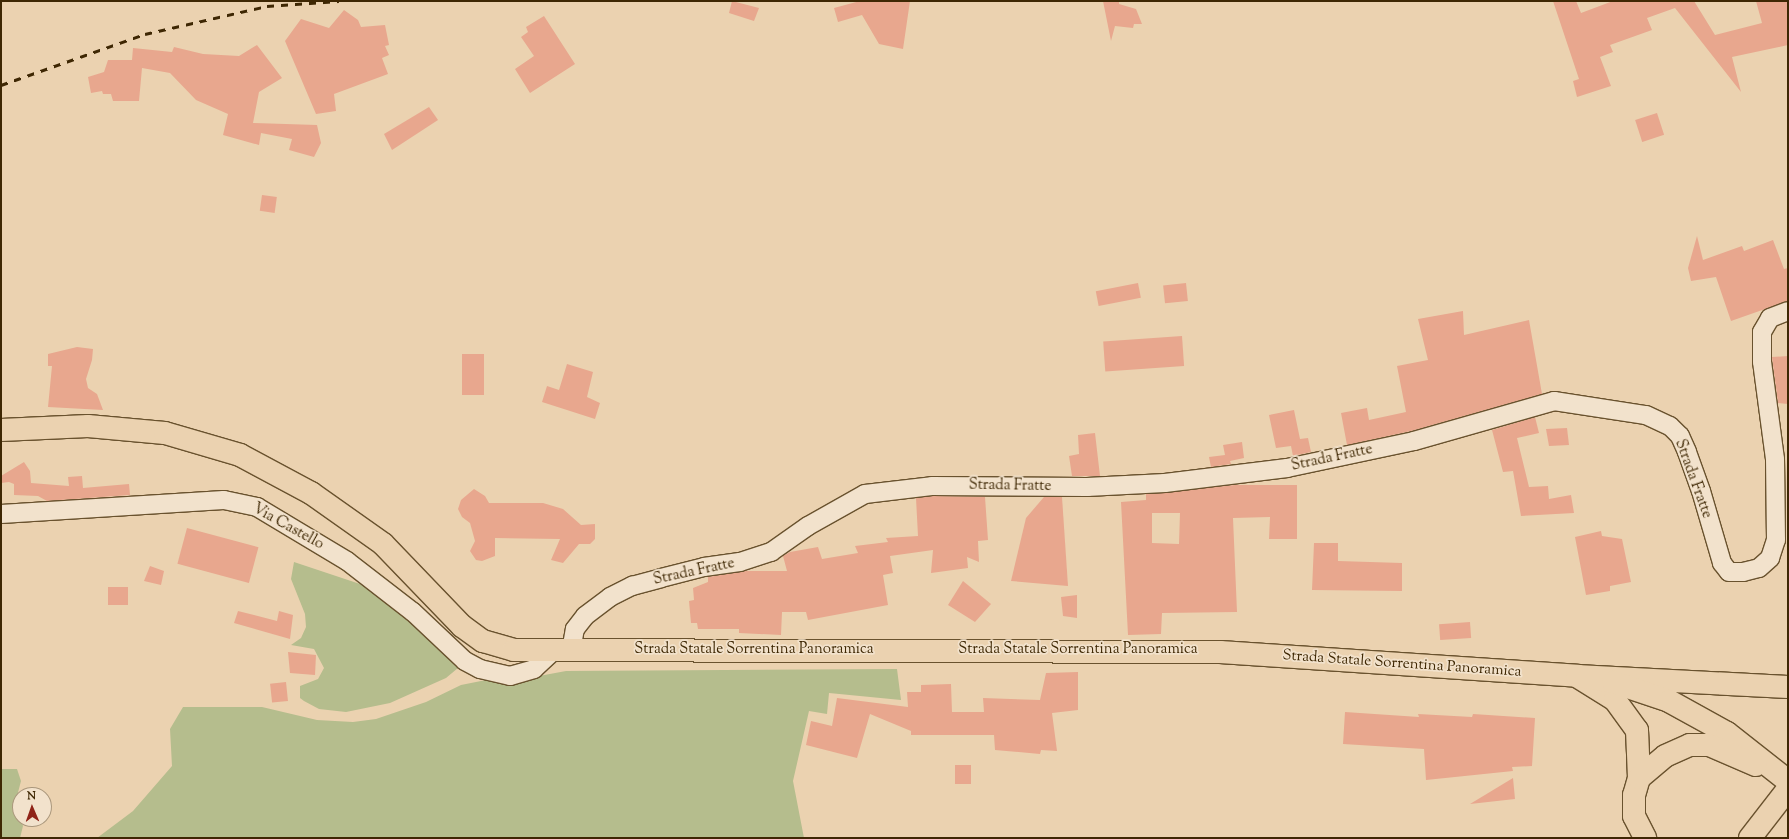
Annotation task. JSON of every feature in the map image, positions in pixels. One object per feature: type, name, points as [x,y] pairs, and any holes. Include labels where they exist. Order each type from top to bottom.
[{"type":"main road","name":"Strada Statale Sorrentina Panoramica","points":[[1,430],[88,426],[165,433],[240,455],[311,493],[383,544],[462,626],[483,641],[514,650],[1220,652],[1577,676]]},
{"type":"main road","points":[[1577,676],[1788,687]]},
{"type":"main road","points":[[1577,676],[1615,700],[1628,714],[1637,730],[1639,778],[1634,795],[1634,816],[1645,838]]},
{"type":"main road","points":[[1577,676],[1613,682],[1669,702],[1727,733],[1787,782]]},
{"type":"main road","points":[[1639,778],[1665,756],[1690,745],[1709,745],[1787,782]]},
{"type":"main road","points":[[1755,831],[1787,782]]},
{"type":"street","name":"Strada Fratte","points":[[562,651],[575,629],[585,616],[610,597],[632,586],[704,567],[740,562],[771,552],[808,526],[865,494],[932,486],[1087,487],[1149,484],[1287,468],[1414,441],[1554,401],[1646,415],[1670,426],[1680,436],[1687,452],[1722,564],[1729,572],[1743,572],[1759,568],[1770,558],[1776,540],[1775,459],[1762,362],[1762,332],[1770,318],[1788,311]]},
{"type":"street","name":"Via Castello","points":[[1,514],[224,500],[257,507],[347,561],[413,612],[465,662],[480,669],[510,676],[534,669],[562,651]]},
{"type":"green space","points":[[294,562],[360,584],[395,601],[458,664],[458,668],[446,678],[390,703],[346,712],[319,709],[304,701],[300,698],[300,686],[318,679],[324,668],[314,649],[291,645],[301,638],[306,627],[305,614],[291,579]]},
{"type":"green space","points":[[897,669],[901,700],[829,693],[827,714],[809,711],[793,781],[804,838],[97,838],[133,811],[172,766],[170,729],[183,707],[262,707],[317,720],[353,722],[376,719],[426,702],[461,685],[486,680],[506,682],[566,671]]},
{"type":"green space","points":[[1,769],[17,769],[21,781],[19,787],[12,787],[12,827],[23,827],[20,838],[1,838]]},
{"type":"building","points":[[732,1],[759,8],[754,21],[729,13]]},
{"type":"building","points":[[860,1],[910,1],[903,49],[879,44],[862,15],[838,22],[834,8]]},
{"type":"building","points":[[1103,1],[1119,1],[1119,4],[1136,9],[1142,24],[1134,24],[1133,28],[1115,26],[1111,41]]},
{"type":"building","points":[[1553,1],[1576,1],[1581,13],[1613,1],[1694,1],[1715,35],[1762,23],[1756,1],[1788,1],[1788,45],[1732,57],[1741,92],[1675,8],[1647,18],[1652,30],[1610,45],[1613,52],[1600,57],[1611,86],[1577,97],[1573,81],[1579,79]]},
{"type":"building","points":[[344,10],[358,20],[361,27],[385,25],[389,45],[385,46],[389,55],[382,58],[388,74],[334,94],[336,111],[316,114],[285,41],[301,19],[329,28]]},
{"type":"building","points":[[544,16],[575,64],[530,93],[515,69],[534,56],[521,37],[528,32],[526,27]]},
{"type":"building","points":[[257,45],[282,78],[259,92],[253,123],[317,125],[321,143],[314,157],[289,150],[292,139],[261,133],[259,145],[223,135],[228,114],[196,100],[170,73],[142,68],[139,101],[113,101],[111,94],[103,94],[102,91],[91,93],[88,77],[104,72],[108,60],[132,60],[133,48],[172,52],[174,47],[203,54],[239,56]]},
{"type":"building","points":[[429,107],[438,120],[392,150],[384,134]]},
{"type":"building","points":[[1657,113],[1664,135],[1642,142],[1635,120]]},
{"type":"building","points":[[262,195],[277,197],[275,213],[260,211]]},
{"type":"building","points":[[1697,236],[1703,260],[1742,246],[1744,251],[1773,240],[1784,269],[1788,268],[1788,301],[1731,321],[1716,277],[1691,281],[1688,268]]},
{"type":"building","points":[[1138,283],[1141,298],[1099,306],[1096,291]]},
{"type":"building","points":[[1186,283],[1188,301],[1165,303],[1163,285]]},
{"type":"building","points":[[1463,311],[1464,335],[1529,320],[1542,394],[1411,431],[1347,445],[1341,413],[1367,408],[1369,420],[1406,412],[1397,366],[1428,360],[1418,319]]},
{"type":"building","points":[[1182,336],[1184,366],[1105,371],[1103,342]]},
{"type":"building","points":[[77,347],[93,349],[92,360],[86,379],[88,388],[97,394],[103,410],[48,407],[52,366],[48,366],[48,354]]},
{"type":"building","points":[[462,354],[484,354],[484,395],[462,395]]},
{"type":"building","points":[[1788,356],[1788,404],[1778,403],[1772,357]]},
{"type":"building","points":[[567,364],[593,372],[587,397],[600,403],[595,419],[542,402],[547,386],[559,390]]},
{"type":"building","points":[[1294,410],[1300,439],[1308,438],[1311,452],[1293,456],[1291,446],[1276,448],[1269,415]]},
{"type":"building","points":[[1535,417],[1539,433],[1517,438],[1529,487],[1548,486],[1549,499],[1571,495],[1574,513],[1521,516],[1513,471],[1503,472],[1492,430]]},
{"type":"building","points":[[1567,428],[1569,445],[1549,446],[1546,429]]},
{"type":"building","points":[[1095,433],[1100,476],[1072,476],[1069,456],[1079,454],[1078,435]]},
{"type":"building","points":[[1242,442],[1244,458],[1230,461],[1231,464],[1211,467],[1209,457],[1225,455],[1223,445]]},
{"type":"building","points":[[24,462],[30,471],[31,483],[69,486],[68,477],[82,476],[83,488],[129,484],[130,495],[47,501],[38,496],[14,495],[14,484],[9,482],[1,483],[1,476]]},
{"type":"building","points":[[1235,485],[1297,485],[1297,539],[1269,539],[1270,517],[1233,518],[1237,612],[1162,613],[1161,634],[1128,635],[1121,502],[1146,500],[1146,494]],"holes":[[[1152,513],[1180,513],[1179,544],[1152,543]]]},
{"type":"building","points":[[474,489],[485,496],[489,503],[543,503],[563,509],[581,525],[595,524],[595,539],[590,544],[579,544],[563,563],[551,560],[560,539],[495,538],[495,556],[482,561],[476,560],[470,551],[475,541],[470,523],[462,517],[458,509],[461,500]]},
{"type":"building","points":[[933,496],[985,497],[988,540],[978,541],[979,562],[967,557],[968,568],[931,573],[933,550],[890,556],[893,573],[883,575],[888,605],[808,620],[806,612],[782,612],[781,635],[739,633],[739,629],[698,629],[697,623],[691,623],[689,601],[694,600],[693,588],[708,582],[708,577],[746,571],[787,571],[783,556],[790,552],[818,547],[822,559],[858,553],[855,546],[888,542],[886,538],[918,536],[916,498]]},
{"type":"building","points":[[1044,497],[1062,497],[1068,586],[1011,581],[1026,518]]},
{"type":"building","points":[[187,528],[258,547],[249,583],[177,564]]},
{"type":"building","points":[[1601,531],[1602,536],[1622,539],[1631,582],[1610,586],[1610,591],[1586,595],[1575,537]]},
{"type":"building","points":[[1314,543],[1338,543],[1338,561],[1402,563],[1402,591],[1312,590]]},
{"type":"building","points":[[150,566],[164,571],[161,585],[144,581]]},
{"type":"building","points":[[963,581],[991,604],[975,622],[948,605]]},
{"type":"building","points":[[108,587],[128,587],[128,605],[108,605]]},
{"type":"building","points":[[1077,595],[1077,618],[1063,616],[1061,597]]},
{"type":"building","points":[[238,611],[277,621],[279,611],[293,615],[290,639],[234,623]]},
{"type":"building","points":[[1470,622],[1471,638],[1440,640],[1439,624]]},
{"type":"building","points":[[288,652],[316,655],[315,675],[290,673]]},
{"type":"building","points":[[1078,672],[1078,710],[1052,713],[1057,751],[1041,750],[1040,754],[995,750],[994,735],[911,735],[911,731],[870,714],[857,758],[806,745],[811,721],[832,726],[837,698],[908,707],[907,692],[921,692],[921,685],[951,684],[952,712],[984,712],[983,698],[1040,700],[1046,673]]},
{"type":"building","points":[[286,682],[288,701],[272,703],[270,684]]},
{"type":"building","points":[[1345,712],[1419,717],[1418,714],[1472,717],[1473,714],[1535,718],[1532,766],[1512,767],[1513,771],[1426,780],[1424,749],[1343,744]]},
{"type":"building","points":[[955,765],[971,765],[971,784],[955,784]]},
{"type":"building","points":[[1513,778],[1515,799],[1470,804]]},
{"type":"railway","points":[[1,85],[145,34],[267,6],[339,1]]}]
